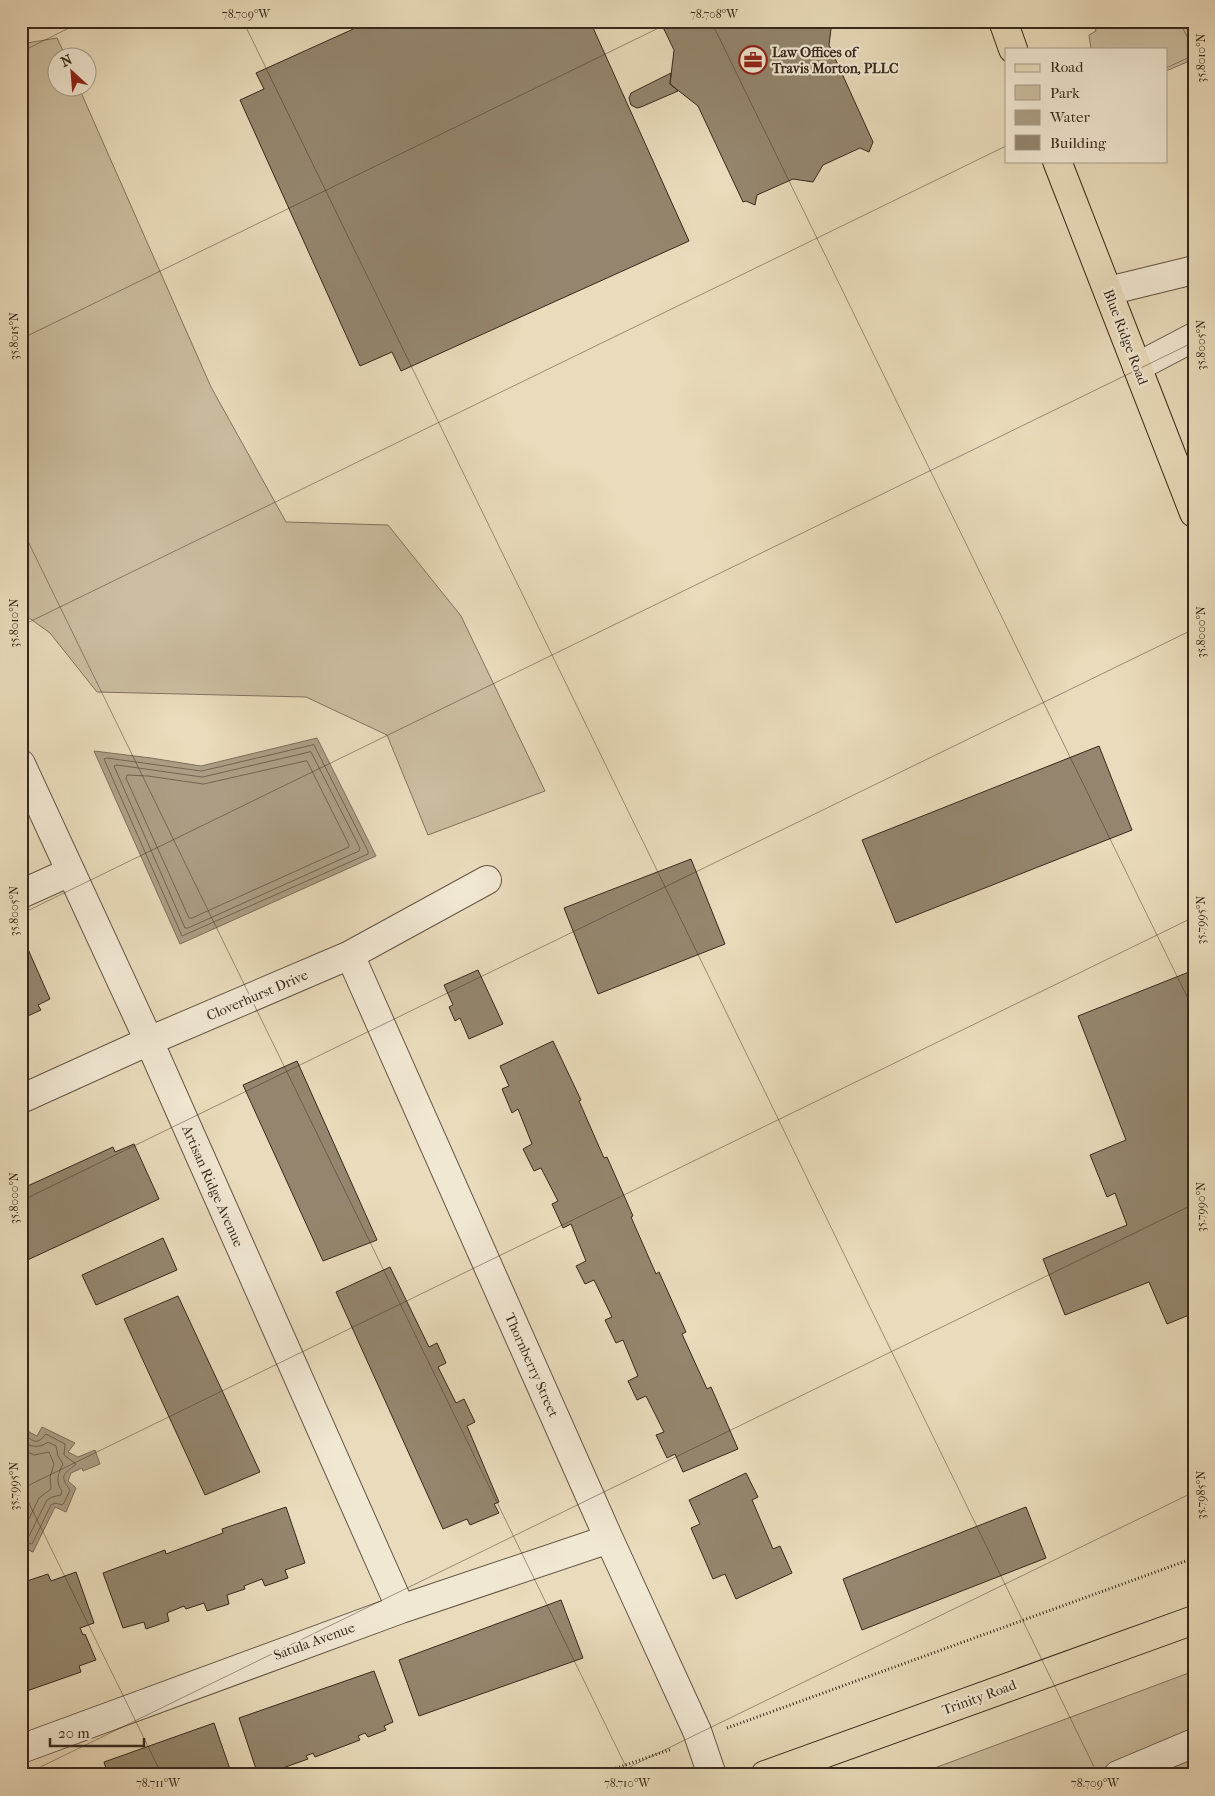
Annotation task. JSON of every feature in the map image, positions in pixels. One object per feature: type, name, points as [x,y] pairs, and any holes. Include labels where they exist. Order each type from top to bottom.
[{"type":"main road","points":[[1003,21],[1014,48]]},
{"type":"main road","name":"Blue Ridge Road","points":[[1057,162],[1194,513]]},
{"type":"main road","name":"Trinity Road","points":[[765,1775],[1194,1620]]},
{"type":"street","points":[[1108,291],[1194,270]]},
{"type":"street","points":[[1137,367],[1194,338]]},
{"type":"street","name":"Artisan Ridge Avenue","points":[[21,764],[149,1041],[401,1609]]},
{"type":"street","points":[[21,894],[70,872]]},
{"type":"street","name":"Cloverhurst Drive","points":[[21,1099],[149,1041],[350,955],[487,880]]},
{"type":"street","name":"Thornberry Street","points":[[350,955],[609,1539],[697,1731],[712,1775]]},
{"type":"street","name":"Satula Avenue","points":[[21,1750],[401,1609],[609,1539]]},
{"type":"street","points":[[1118,1775],[1194,1743]]},
{"type":"path","points":[[721,1730],[1194,1558]]},
{"type":"path","points":[[596,1775],[674,1748]]},
{"type":"green space","points":[[1093,21],[1194,21],[1194,59],[1168,70],[1168,48],[1091,48],[1089,35],[1096,31]]},
{"type":"green space","points":[[57,38],[62,48],[48,48],[48,98],[83,98],[211,387],[286,522],[388,525],[461,616],[545,791],[428,835],[387,735],[306,697],[97,692],[50,633],[21,612],[21,44]]},
{"type":"green space","points":[[1194,1671],[1194,1775],[916,1775]]},
{"type":"water","points":[[317,738],[376,856],[180,944],[94,751],[201,766]]},
{"type":"water","points":[[23,1417],[29,1432],[37,1436],[42,1427],[75,1443],[68,1452],[78,1457],[95,1450],[100,1464],[83,1471],[82,1468],[71,1473],[68,1481],[76,1488],[66,1512],[55,1507],[33,1552],[21,1547],[21,1418]]},
{"type":"building","points":[[371,21],[590,21],[689,241],[401,371],[392,352],[360,366],[240,100],[264,89],[256,73]]},
{"type":"building","points":[[660,21],[832,21],[829,45],[873,142],[869,152],[860,148],[823,165],[813,182],[793,179],[757,195],[755,205],[746,201],[743,202],[698,106],[670,84],[674,50]]},
{"type":"building","points":[[671,73],[670,84],[678,91],[641,107],[637,108],[631,105],[629,98],[631,93]]},
{"type":"building","points":[[1099,746],[1132,830],[896,923],[862,840]]},
{"type":"building","points":[[691,859],[725,944],[598,994],[564,908]]},
{"type":"building","points":[[27,947],[50,999],[38,1005],[41,1010],[21,1019],[21,949]]},
{"type":"building","points":[[478,970],[503,1024],[469,1039],[460,1018],[455,1021],[449,1007],[453,1005],[444,985]]},
{"type":"building","points":[[1189,972],[1194,983],[1194,1313],[1167,1324],[1149,1282],[1065,1315],[1043,1259],[1127,1225],[1115,1193],[1107,1197],[1090,1155],[1126,1140],[1078,1016]]},
{"type":"building","points":[[553,1041],[581,1100],[579,1101],[604,1158],[607,1157],[656,1274],[659,1272],[686,1332],[682,1334],[707,1389],[711,1387],[738,1449],[683,1472],[675,1454],[667,1458],[656,1435],[664,1432],[646,1396],[637,1400],[628,1381],[638,1376],[623,1340],[616,1343],[605,1320],[612,1317],[594,1280],[585,1284],[576,1266],[586,1261],[571,1224],[563,1228],[552,1204],[558,1201],[541,1168],[534,1171],[523,1149],[532,1144],[518,1109],[512,1113],[502,1089],[509,1086],[500,1066]]},
{"type":"building","points":[[297,1061],[377,1240],[323,1261],[243,1085]]},
{"type":"building","points":[[134,1144],[159,1199],[21,1263],[21,1189],[113,1147],[115,1152]]},
{"type":"building","points":[[163,1238],[177,1270],[96,1305],[82,1275]]},
{"type":"building","points":[[390,1267],[429,1347],[437,1343],[446,1363],[438,1367],[456,1403],[464,1399],[475,1422],[467,1426],[499,1502],[494,1504],[499,1513],[470,1525],[467,1519],[443,1529],[336,1292]]},
{"type":"building","points":[[178,1296],[260,1472],[205,1495],[124,1319]]},
{"type":"building","points":[[746,1473],[758,1497],[752,1500],[773,1549],[780,1546],[792,1573],[736,1599],[725,1574],[713,1579],[691,1528],[700,1524],[689,1500]]},
{"type":"building","points":[[286,1507],[305,1563],[285,1570],[288,1578],[265,1586],[262,1579],[244,1586],[245,1589],[227,1595],[229,1604],[207,1611],[204,1603],[186,1609],[184,1606],[167,1613],[169,1621],[146,1629],[144,1622],[123,1628],[103,1573],[165,1550],[166,1554],[223,1533],[222,1529]]},
{"type":"building","points":[[1026,1507],[1046,1558],[862,1630],[843,1579]]},
{"type":"building","points":[[76,1572],[94,1623],[80,1628],[83,1635],[85,1634],[96,1660],[79,1666],[81,1672],[21,1693],[21,1583],[48,1574],[51,1581]]},
{"type":"building","points":[[561,1600],[583,1658],[419,1716],[399,1660]]},
{"type":"building","points":[[374,1671],[393,1722],[384,1726],[386,1730],[368,1737],[365,1733],[358,1736],[360,1740],[315,1757],[313,1753],[306,1756],[308,1759],[263,1775],[258,1775],[239,1718]]},
{"type":"building","points":[[214,1723],[232,1775],[108,1775],[104,1762]]},
{"type":"place","name":"Law Offices of Travis Morton, PLLC","points":[[753,60]]}]
